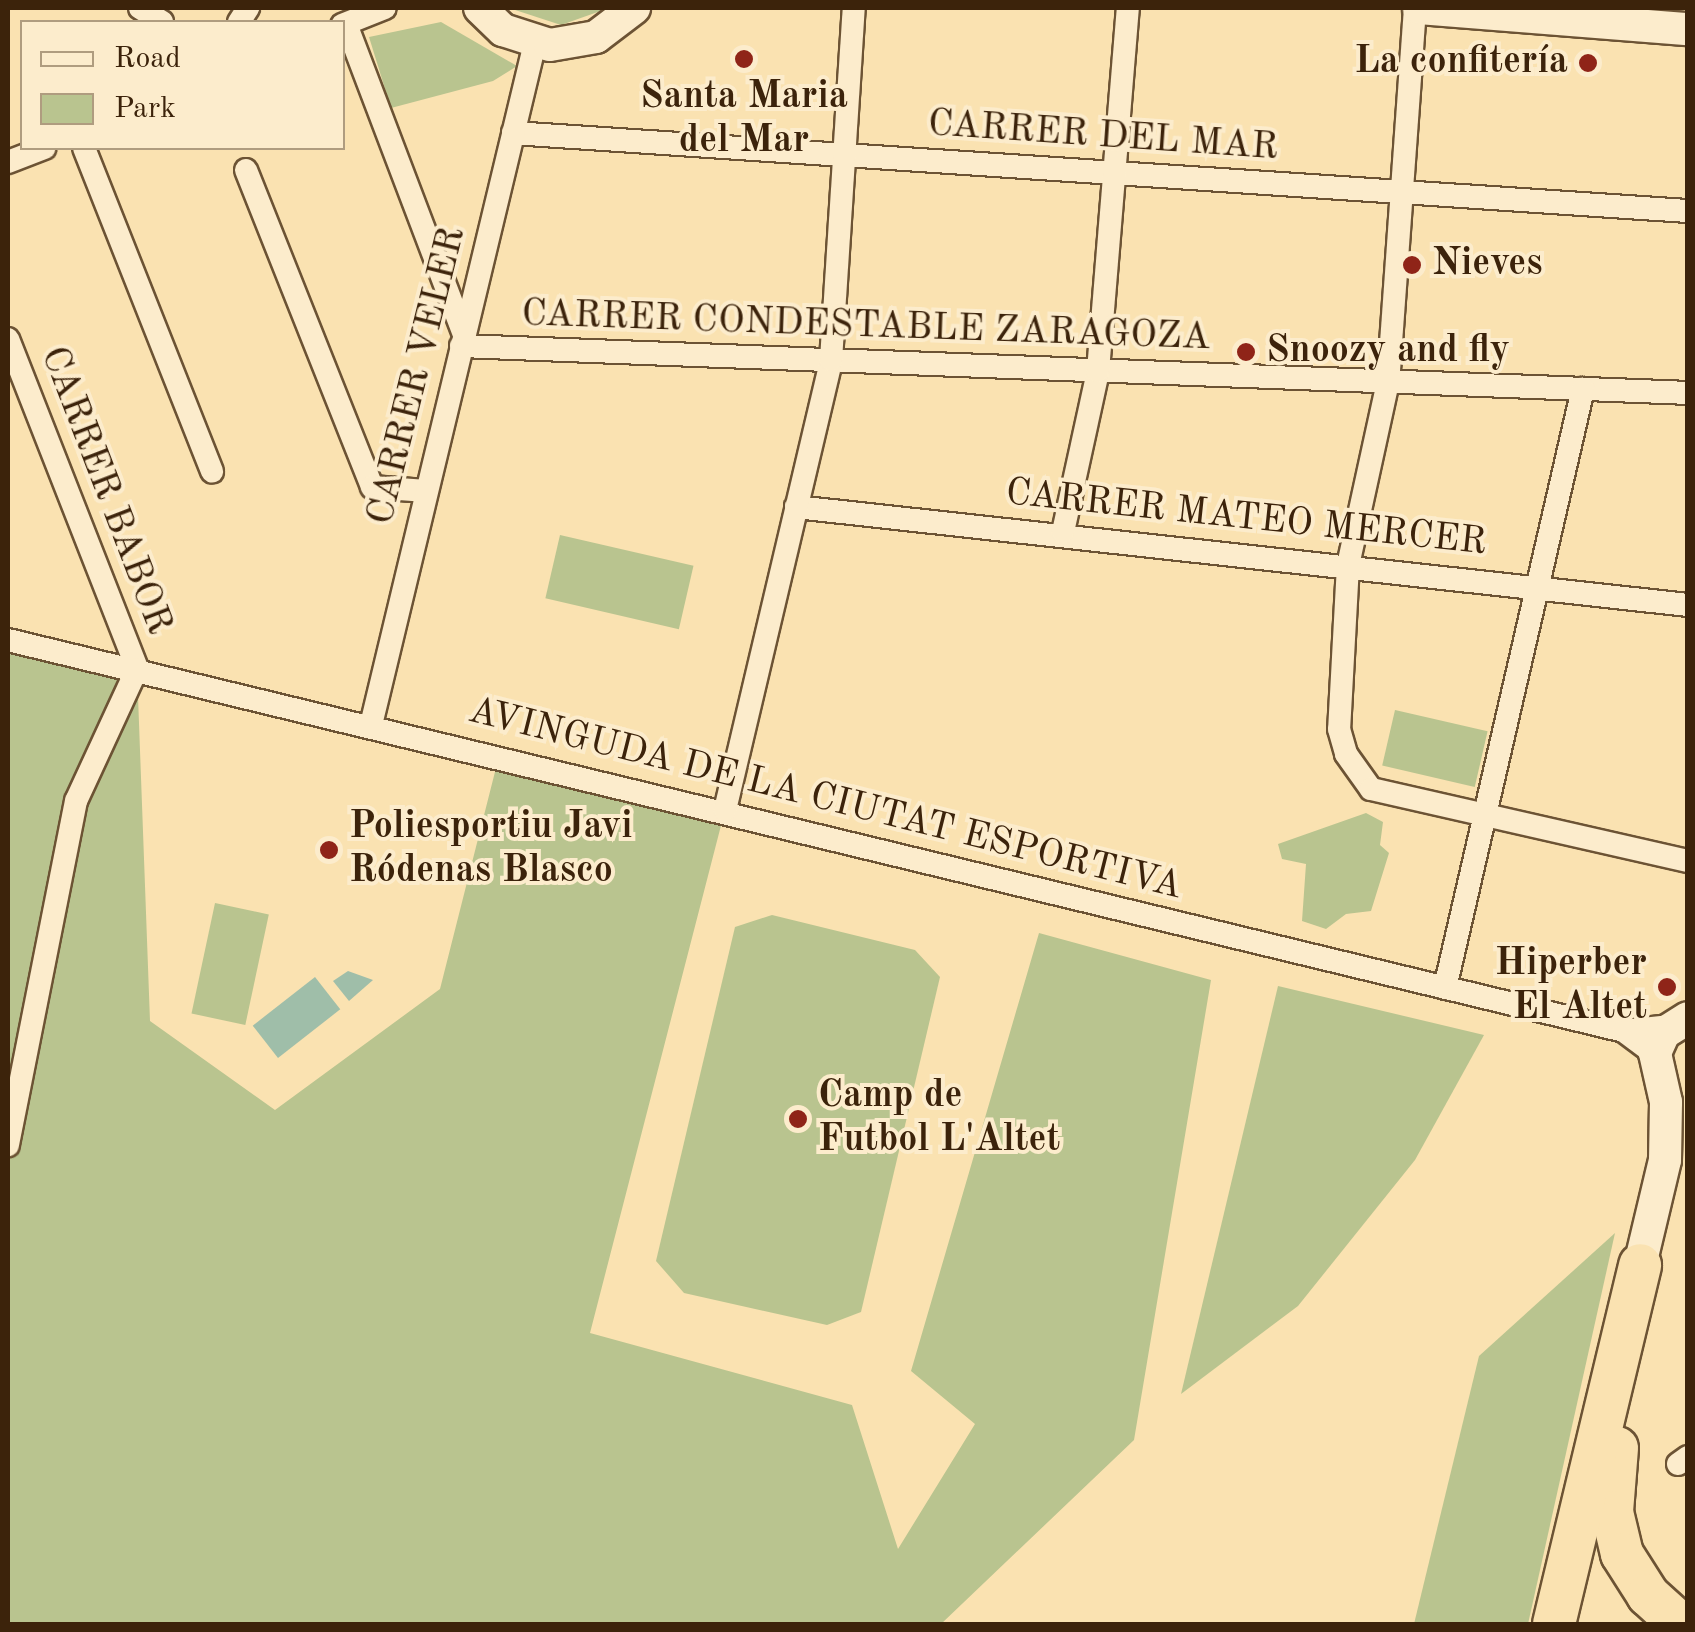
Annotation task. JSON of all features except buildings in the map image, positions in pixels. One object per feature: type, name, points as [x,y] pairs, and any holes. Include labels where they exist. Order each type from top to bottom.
[{"type":"highway","points":[[1646,1283],[1617,1444],[1612,1512],[1634,1576],[1678,1623]]},
{"type":"highway","points":[[1554,1624],[1646,1283]]},
{"type":"street","points":[[345,24],[385,8]]},
{"type":"street","points":[[480,8],[504,30],[535,43],[566,45],[596,37],[634,8]]},
{"type":"street","points":[[725,810],[831,360],[854,8]]},
{"type":"street","points":[[1064,532],[1098,370],[1128,8]]},
{"type":"street","points":[[1688,30],[1417,8],[1388,382],[1348,566],[1339,729],[1354,774],[1371,790],[1688,861]]},
{"type":"street","points":[[345,27],[463,340]]},
{"type":"street","name":"CARRER VELER","points":[[371,725],[535,43]]},
{"type":"street","name":"CARRER DEL MAR","points":[[513,133],[1688,212]]},
{"type":"street","points":[[8,162],[39,150]]},
{"type":"street","points":[[85,150],[212,472]]},
{"type":"street","points":[[246,170],[372,487],[426,492]]},
{"type":"street","name":"CARRER BABOR","points":[[8,338],[137,669]]},
{"type":"street","name":"CARRER CONDESTABLE ZARAGOZA","points":[[463,340],[831,360],[1688,394]]},
{"type":"street","points":[[1445,988],[1584,389]]},
{"type":"street","name":"CARRER MATEO MERCER","points":[[796,507],[1064,532],[1688,605]]},
{"type":"street","name":"AVINGUDA DE LA CIUTAT ESPORTIVA","points":[[8,640],[725,810],[1624,1031]]},
{"type":"street","points":[[8,1145],[76,801],[137,669]]},
{"type":"street","points":[[1624,1031],[1679,1022]]},
{"type":"street","points":[[1646,1283],[1665,1160],[1668,1085],[1658,1042],[1679,1022]]},
{"type":"street","points":[[1624,1031],[1650,1050],[1668,1085]]},
{"type":"street","points":[[1646,1283],[1688,1156]]},
{"type":"green space","points":[[509,8],[609,8],[561,25]]},
{"type":"green space","points":[[441,22],[517,66],[493,81],[391,108],[369,37]]},
{"type":"green space","points":[[560,535],[693,566],[679,629],[545,598]]},
{"type":"green space","points":[[8,641],[137,669],[150,1021],[275,1110],[440,989],[499,756],[725,810],[590,1333],[852,1405],[898,1549],[975,1424],[911,1371],[1039,933],[1211,980],[1134,1440],[941,1624],[8,1624]]},
{"type":"green space","points":[[1395,710],[1488,731],[1475,787],[1382,766]]},
{"type":"green space","points":[[1366,813],[1383,822],[1380,845],[1389,853],[1371,911],[1346,914],[1326,929],[1302,921],[1306,864],[1282,859],[1278,844]]},
{"type":"green space","points":[[215,903],[269,914],[245,1025],[192,1014]]},
{"type":"green space","name":"Camp de Futbol L'Altet","points":[[772,915],[915,950],[940,977],[861,1312],[827,1325],[684,1293],[656,1261],[735,927]]},
{"type":"green space","points":[[1278,986],[1484,1035],[1415,1160],[1298,1306],[1181,1394]]},
{"type":"green space","points":[[1615,1233],[1528,1624],[1414,1624],[1479,1356]]},
{"type":"shaded area","points":[[348,971],[373,980],[349,1001],[333,981]]},
{"type":"shaded area","points":[[315,977],[340,1009],[278,1058],[253,1026]]},
{"type":"place","name":"Santa Maria del Mar","points":[[744,59]]},
{"type":"place","name":"La confitería","points":[[1588,63]]},
{"type":"place","name":"Nieves","points":[[1412,265]]},
{"type":"place","name":"Snoozy and fly","points":[[1246,352]]},
{"type":"place","name":"Poliesportiu Javi Ródenas Blasco","points":[[329,850]]},
{"type":"place","name":"Hiperber El Altet","points":[[1667,987]]},
{"type":"place","name":"Camp de Futbol L'Altet","points":[[798,1119]]}]
